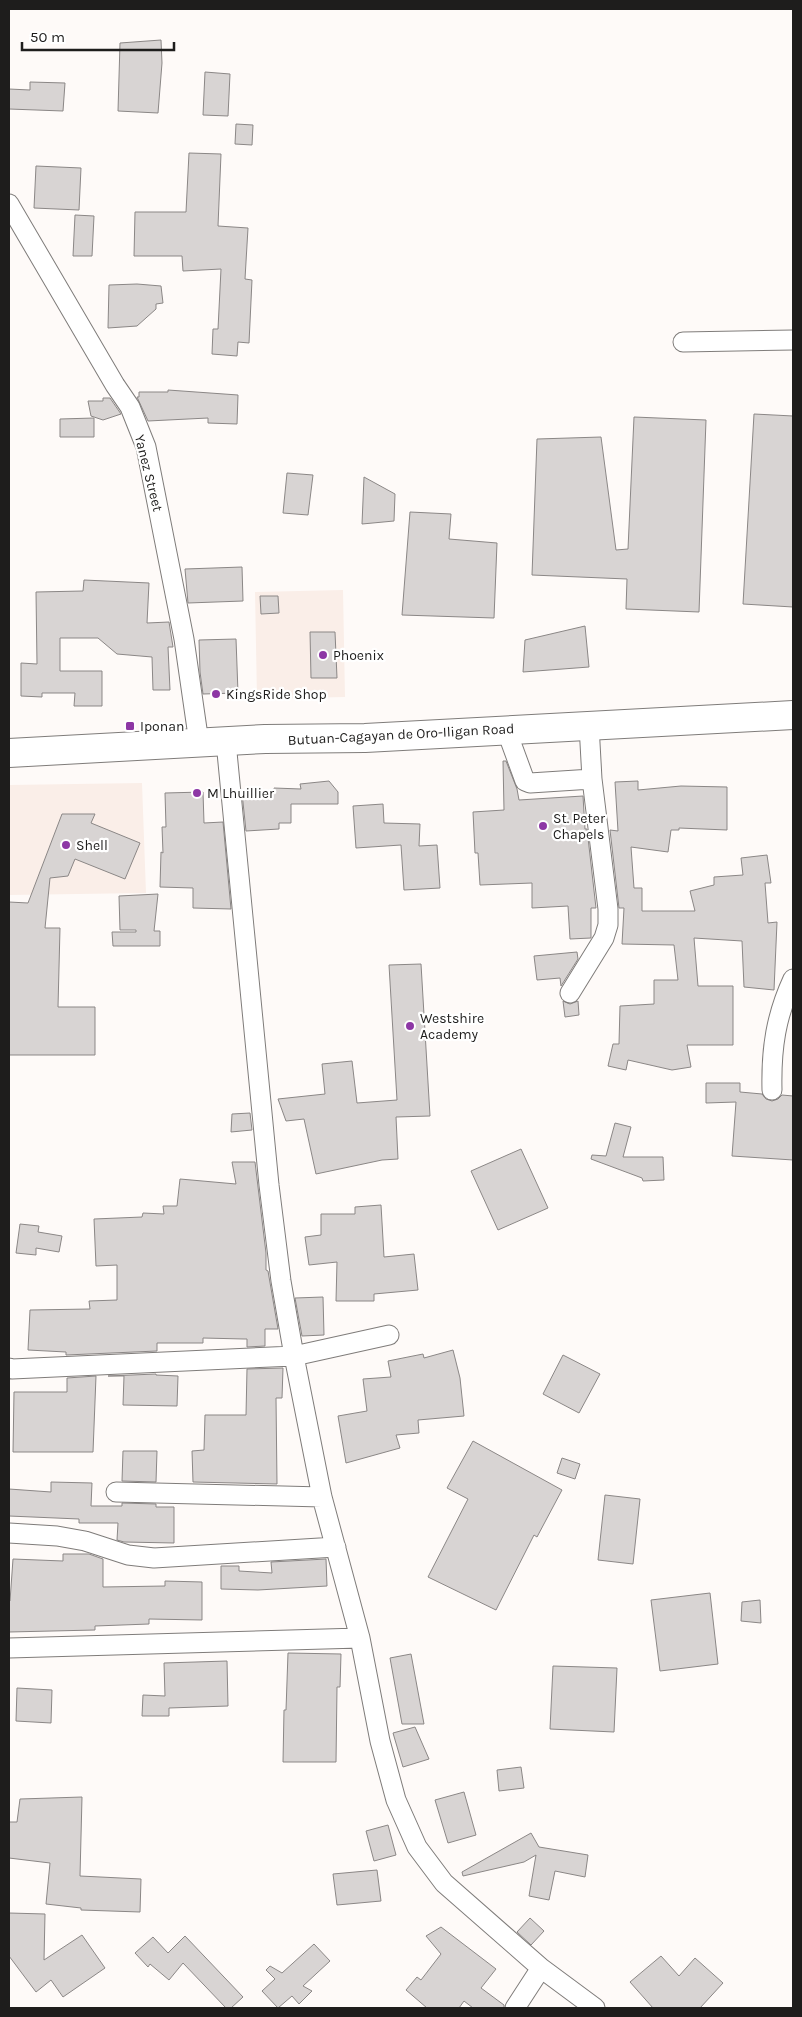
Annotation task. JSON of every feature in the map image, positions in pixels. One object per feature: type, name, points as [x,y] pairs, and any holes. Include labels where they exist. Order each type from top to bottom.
[{"type":"highway","name":"Butuan-Cagayan de Oro-Iligan Road","points":[[9,754],[265,739],[365,738],[793,715]]},
{"type":"street","name":"Yanez Street","points":[[9,204],[71,311],[130,407],[146,447],[184,639],[199,744]]},
{"type":"street","points":[[683,342],[793,340]]},
{"type":"street","points":[[570,993],[604,938],[608,925],[608,909],[592,778],[589,725]]},
{"type":"street","points":[[506,729],[525,780],[530,783],[592,778]]},
{"type":"street","points":[[226,742],[269,1185],[281,1281],[322,1496],[360,1638],[380,1740],[396,1800],[417,1847],[444,1883],[541,1968],[595,2008]]},
{"type":"street","points":[[772,1090],[772,1057],[777,1021],[793,979]]},
{"type":"street","points":[[9,1368],[294,1356],[389,1335]]},
{"type":"street","points":[[116,1492],[322,1496]]},
{"type":"street","points":[[9,1533],[57,1536],[85,1541],[128,1555],[154,1558],[336,1547]]},
{"type":"street","points":[[9,1648],[360,1638]]},
{"type":"street","points":[[515,2008],[541,1968]]},
{"type":"shaded area","points":[[343,590],[345,697],[257,699],[255,592]]},
{"type":"shaded area","points":[[142,783],[146,893],[9,895],[9,785]]},
{"type":"building","points":[[161,40],[162,63],[158,113],[118,111],[120,43]]},
{"type":"building","points":[[205,72],[230,74],[228,116],[203,115]]},
{"type":"building","points":[[30,82],[65,83],[63,111],[9,109],[9,89],[30,90]]},
{"type":"building","points":[[236,124],[253,125],[252,145],[235,144]]},
{"type":"building","points":[[189,153],[221,154],[218,226],[248,228],[245,279],[252,280],[249,343],[238,342],[237,356],[212,354],[213,329],[218,329],[221,269],[183,271],[182,256],[134,256],[135,212],[186,212]]},
{"type":"building","points":[[36,166],[81,168],[79,210],[34,208]]},
{"type":"building","points":[[75,215],[94,216],[92,256],[73,256]]},
{"type":"building","points":[[137,284],[161,286],[163,303],[156,304],[156,309],[137,326],[108,328],[109,285]]},
{"type":"building","points":[[168,390],[238,395],[237,424],[208,423],[208,418],[148,421],[137,397],[139,397],[139,392],[168,392]]},
{"type":"building","points":[[103,398],[110,398],[121,414],[103,420],[91,416],[88,401],[103,401]]},
{"type":"building","points":[[754,414],[793,416],[793,607],[743,604]]},
{"type":"building","points":[[634,417],[706,420],[699,612],[626,609],[627,579],[532,575],[537,439],[601,437],[616,550],[628,549]]},
{"type":"building","points":[[94,418],[94,437],[60,437],[60,419]]},
{"type":"building","points":[[287,473],[313,475],[308,515],[283,513]]},
{"type":"building","points":[[364,477],[395,494],[394,521],[362,524]]},
{"type":"building","points":[[410,512],[451,514],[449,539],[497,543],[494,618],[402,615]]},
{"type":"building","points":[[242,567],[243,601],[188,603],[185,569]]},
{"type":"building","points":[[84,580],[149,583],[147,623],[169,622],[173,647],[168,647],[170,690],[153,690],[152,657],[117,654],[98,638],[60,638],[60,671],[102,671],[102,706],[74,706],[75,693],[42,693],[42,697],[21,696],[21,663],[37,664],[36,592],[83,591]]},
{"type":"building","points":[[260,596],[278,596],[279,613],[261,614]]},
{"type":"building","points":[[585,626],[589,667],[523,672],[525,640]]},
{"type":"building","name":"Phoenix","points":[[310,632],[335,632],[337,678],[311,678]]},
{"type":"building","points":[[236,639],[238,693],[203,694],[199,640]]},
{"type":"building","points":[[503,761],[506,761],[517,789],[519,800],[583,796],[585,829],[587,829],[596,908],[591,908],[591,938],[570,939],[568,906],[532,908],[532,883],[480,885],[478,853],[475,853],[473,812],[504,810]]},
{"type":"building","points":[[329,781],[338,792],[338,804],[291,804],[291,823],[279,823],[279,829],[246,831],[242,793],[274,791],[274,788],[301,789],[300,784]]},
{"type":"building","points":[[638,781],[638,790],[681,786],[727,787],[727,830],[679,828],[679,830],[671,830],[668,852],[631,847],[634,888],[642,888],[642,911],[695,911],[690,891],[714,885],[714,877],[743,875],[741,858],[767,855],[771,883],[765,883],[768,923],[777,922],[774,990],[744,987],[742,941],[694,938],[698,986],[733,986],[733,1045],[687,1045],[691,1067],[672,1070],[628,1060],[626,1070],[608,1066],[613,1044],[619,1044],[620,1006],[654,1004],[654,980],[678,980],[674,945],[622,944],[624,908],[619,908],[610,830],[618,831],[615,782]]},
{"type":"building","points":[[203,792],[204,823],[223,822],[231,909],[193,908],[193,888],[160,887],[161,852],[163,853],[162,827],[166,827],[165,793]]},
{"type":"building","points":[[383,804],[384,823],[420,824],[419,846],[437,845],[440,888],[404,890],[401,845],[356,848],[353,806]]},
{"type":"building","points":[[62,814],[95,814],[91,823],[140,843],[125,879],[75,859],[68,876],[50,878],[45,928],[60,928],[58,1007],[95,1007],[95,1055],[9,1055],[9,902],[28,903]]},
{"type":"building","points":[[158,894],[154,931],[160,931],[160,946],[113,946],[112,932],[136,932],[136,930],[120,930],[119,896]]},
{"type":"building","points":[[577,952],[578,959],[561,986],[560,978],[537,980],[534,956]]},
{"type":"building","points":[[421,964],[430,1116],[396,1117],[398,1159],[382,1160],[316,1174],[304,1119],[286,1121],[278,1099],[325,1094],[322,1064],[352,1061],[357,1103],[397,1100],[389,965]]},
{"type":"building","points":[[563,1001],[570,1004],[578,1001],[579,1015],[565,1017]]},
{"type":"building","points":[[706,1083],[740,1083],[740,1092],[762,1094],[766,1099],[772,1101],[782,1095],[793,1096],[793,1160],[732,1156],[736,1102],[706,1103]]},
{"type":"building","points":[[250,1113],[252,1130],[231,1132],[232,1114]]},
{"type":"building","points":[[615,1123],[631,1127],[623,1157],[663,1157],[664,1180],[643,1181],[642,1178],[591,1159],[592,1155],[606,1156]]},
{"type":"building","points":[[521,1149],[548,1208],[498,1230],[471,1171]]},
{"type":"building","points":[[232,1162],[255,1162],[266,1253],[266,1270],[268,1271],[278,1329],[265,1329],[265,1346],[247,1347],[247,1339],[203,1338],[203,1343],[157,1343],[157,1351],[66,1355],[66,1352],[28,1350],[30,1310],[90,1309],[89,1301],[117,1300],[117,1265],[96,1266],[94,1219],[142,1217],[143,1213],[164,1214],[163,1206],[177,1206],[180,1179],[236,1184]]},
{"type":"building","points":[[381,1205],[384,1257],[414,1254],[418,1290],[374,1294],[374,1301],[336,1301],[337,1262],[309,1265],[305,1237],[321,1235],[321,1214],[355,1214],[355,1207]]},
{"type":"building","points":[[20,1224],[39,1226],[38,1232],[62,1236],[59,1252],[36,1248],[36,1255],[16,1253]]},
{"type":"building","points":[[323,1297],[324,1335],[302,1336],[295,1298]]},
{"type":"building","points":[[453,1350],[460,1378],[464,1416],[418,1420],[419,1433],[396,1435],[400,1448],[346,1463],[338,1416],[367,1411],[363,1379],[391,1377],[388,1361],[423,1354],[424,1358]]},
{"type":"building","points":[[563,1355],[600,1374],[579,1413],[543,1394]]},
{"type":"building","points":[[283,1368],[282,1398],[276,1398],[277,1484],[193,1482],[192,1451],[204,1450],[205,1415],[246,1415],[247,1369]]},
{"type":"building","points":[[156,1374],[178,1376],[177,1406],[123,1405],[124,1376],[108,1376]]},
{"type":"building","points":[[96,1376],[93,1452],[13,1452],[14,1392],[67,1392],[67,1378]]},
{"type":"building","points":[[473,1441],[562,1490],[537,1537],[534,1535],[496,1610],[428,1577],[468,1499],[447,1488]]},
{"type":"building","points":[[123,1451],[157,1451],[156,1482],[122,1481]]},
{"type":"building","points":[[562,1458],[580,1464],[575,1479],[557,1473]]},
{"type":"building","points":[[51,1482],[92,1483],[91,1506],[122,1506],[122,1503],[156,1504],[156,1507],[174,1507],[174,1543],[124,1542],[117,1540],[118,1523],[79,1523],[79,1519],[9,1516],[9,1489],[51,1492]]},
{"type":"building","points":[[605,1495],[640,1499],[633,1564],[598,1560]]},
{"type":"building","points":[[63,1554],[89,1554],[103,1559],[103,1587],[165,1586],[165,1581],[202,1582],[202,1620],[149,1619],[149,1624],[95,1626],[95,1630],[9,1632],[9,1601],[13,1559],[63,1561]]},
{"type":"building","points":[[326,1559],[327,1586],[258,1590],[221,1589],[221,1566],[239,1566],[239,1571],[272,1573],[271,1562]]},
{"type":"building","points":[[710,1593],[718,1664],[660,1671],[651,1600]]},
{"type":"building","points":[[760,1600],[761,1623],[741,1621],[742,1602]]},
{"type":"building","points":[[288,1653],[341,1654],[340,1687],[337,1687],[336,1762],[283,1762]]},
{"type":"building","points":[[411,1654],[424,1724],[402,1724],[390,1658]]},
{"type":"building","points":[[227,1661],[228,1706],[169,1708],[169,1716],[142,1716],[143,1695],[165,1696],[164,1663]]},
{"type":"building","points":[[553,1666],[617,1668],[614,1732],[550,1729]]},
{"type":"building","points":[[17,1688],[52,1690],[51,1723],[16,1721]]},
{"type":"building","points":[[415,1727],[429,1759],[403,1767],[393,1733]]},
{"type":"building","points":[[521,1767],[524,1788],[499,1791],[497,1770]]},
{"type":"building","points":[[464,1792],[476,1835],[448,1843],[435,1800]]},
{"type":"building","points":[[82,1797],[80,1876],[141,1879],[140,1912],[81,1910],[81,1908],[46,1904],[50,1863],[9,1858],[9,1822],[17,1822],[20,1799]]},
{"type":"building","points":[[388,1825],[396,1855],[374,1861],[366,1831]]},
{"type":"building","points":[[531,1833],[539,1847],[588,1855],[585,1877],[555,1871],[549,1900],[529,1896],[536,1855],[524,1862],[463,1876],[462,1872]]},
{"type":"building","points":[[377,1870],[381,1901],[337,1905],[333,1874]]},
{"type":"building","points":[[9,1913],[45,1914],[44,1960],[82,1935],[105,1968],[63,1997],[51,1980],[36,1992],[9,1956]]},
{"type":"building","points":[[530,1918],[544,1931],[531,1945],[517,1932]]},
{"type":"building","points":[[441,1927],[496,1969],[481,1988],[504,2005],[504,2008],[473,2008],[464,2001],[459,2008],[427,2008],[406,1990],[417,1977],[421,1980],[441,1954],[426,1936]]},
{"type":"building","points":[[185,1936],[243,1997],[231,2008],[226,2008],[183,1963],[169,1980],[150,1964],[148,1967],[135,1953],[153,1937],[168,1953]]},
{"type":"building","points":[[314,1944],[330,1961],[303,1986],[312,1991],[299,2004],[292,1996],[278,2008],[262,1991],[275,1979],[266,1970],[270,1966],[282,1973]]},
{"type":"building","points":[[661,1956],[679,1976],[695,1958],[723,1983],[700,2008],[653,2008],[630,1982]]},
{"type":"place","name":"Phoenix","points":[[323,655]]},
{"type":"place","name":"KingsRide Shop","points":[[216,694]]},
{"type":"place","name":"Iponan","points":[[130,726]]},
{"type":"place","name":"M Lhuillier","points":[[197,793]]},
{"type":"place","name":"St. Peter Chapels","points":[[543,826]]},
{"type":"place","name":"Shell","points":[[66,845]]},
{"type":"place","name":"Westshire Academy","points":[[410,1026]]}]
